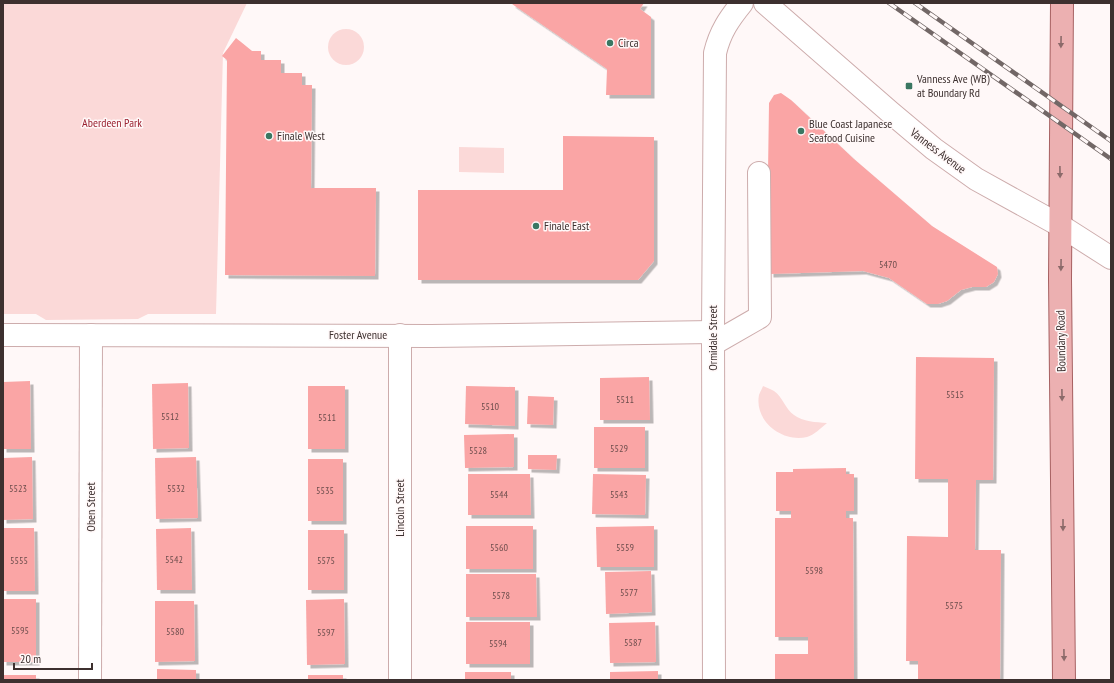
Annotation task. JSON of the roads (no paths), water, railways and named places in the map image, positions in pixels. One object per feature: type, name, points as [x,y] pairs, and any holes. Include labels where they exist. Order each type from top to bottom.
[{"type":"main road","name":"Boundary Road","points":[[1062,3],[1060,139],[1064,680]]},
{"type":"street","name":"Ormidale Street","points":[[714,680],[713,338],[715,53],[718,39],[727,23],[742,3]]},
{"type":"street","name":"Vanness Avenue","points":[[766,3],[934,149],[976,179],[1061,226],[1111,258]]},
{"type":"street","points":[[713,338],[760,316],[759,173]]},
{"type":"street","name":"Foster Avenue","points":[[3,335],[400,335],[713,338]]},
{"type":"street","name":"Oben Street","points":[[90,680],[91,335]]},
{"type":"street","name":"Lincoln Street","points":[[400,335],[400,680]]},
{"type":"railway","points":[[889,3],[1111,159]]},
{"type":"railway","points":[[915,3],[1111,141]]},
{"type":"place","name":"Circa","points":[[610,43]]},
{"type":"place","name":"Vanness Ave (WB) at Boundary Rd","points":[[909,86]]},
{"type":"place","name":"Blue Coast Japanese Seafood Cuisine","points":[[801,131]]},
{"type":"place","name":"Finale West","points":[[269,136]]},
{"type":"place","name":"Finale East","points":[[536,226]]},
{"type":"park label","name":"Aberdeen Park","points":[[112,123]]}]
